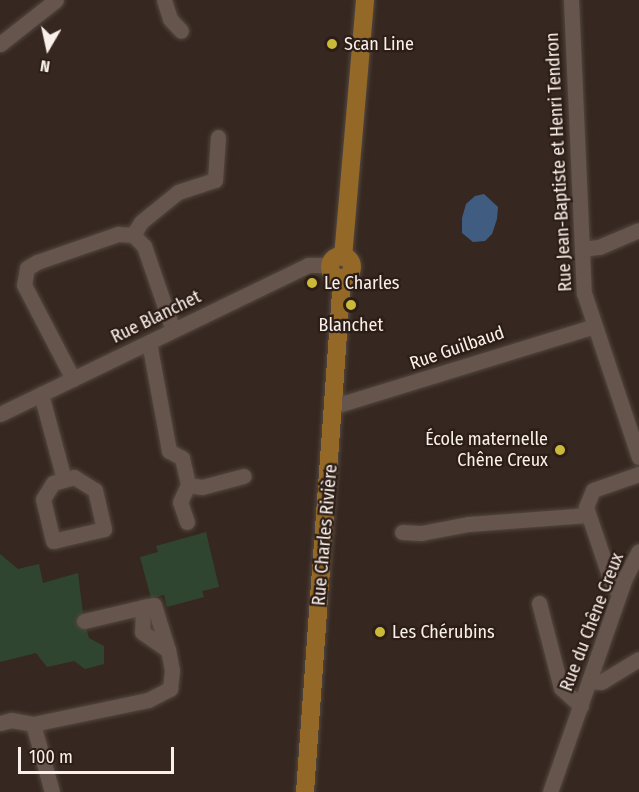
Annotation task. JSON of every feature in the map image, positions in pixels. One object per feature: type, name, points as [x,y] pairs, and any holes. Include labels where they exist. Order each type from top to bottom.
[{"type":"main road","name":"Rue Charles Rivière","points":[[305,792],[335,406],[339,267],[365,0]]},
{"type":"street","points":[[0,44],[56,0]]},
{"type":"street","points":[[164,0],[170,19],[181,31]]},
{"type":"street","name":"Rue Jean-Baptiste et Henri Tendron","points":[[571,0],[584,293],[592,327],[639,457]]},
{"type":"street","points":[[133,235],[141,222],[178,192],[215,180],[218,137]]},
{"type":"street","points":[[582,249],[599,247],[639,230]]},
{"type":"street","points":[[73,379],[24,285],[27,268],[118,234],[133,235],[144,246],[173,330]]},
{"type":"street","name":"Rue Blanchet","points":[[0,414],[308,265],[339,267]]},
{"type":"street","name":"Rue Guilbaud","points":[[335,406],[592,327]]},
{"type":"street","points":[[149,342],[169,451],[182,458],[188,485],[180,502],[187,522]]},
{"type":"street","points":[[41,394],[64,479]]},
{"type":"street","points":[[619,594],[611,581],[586,507],[590,492],[639,474]]},
{"type":"street","points":[[188,485],[202,487],[244,476]]},
{"type":"street","points":[[74,477],[95,490],[104,529],[53,541],[43,499],[52,483],[64,479],[74,477]]},
{"type":"street","points":[[402,532],[421,533],[469,524],[588,515]]},
{"type":"street","name":"Rue du Chêne Creux","points":[[550,792],[619,594],[639,551]]},
{"type":"street","name":"Rue du Chêne Creux","points":[[539,603],[561,688],[581,706]]},
{"type":"street","points":[[5,721],[33,724],[148,700],[170,689],[172,670],[154,605],[84,621]]},
{"type":"street","points":[[589,681],[601,682],[639,659]]},
{"type":"street","points":[[33,724],[52,792]]},
{"type":"green space","points":[[206,532],[219,587],[202,591],[204,597],[167,607],[164,595],[151,598],[140,557],[158,552],[156,546]]},
{"type":"green space","points":[[0,554],[18,569],[39,564],[43,583],[78,573],[84,621],[89,638],[104,646],[104,664],[85,669],[74,661],[47,667],[36,653],[0,662]]},
{"type":"water","points":[[484,194],[498,207],[497,219],[492,234],[485,241],[473,242],[462,233],[462,218],[466,204],[475,196]]},
{"type":"place","name":"Scan Line","points":[[332,44]]},
{"type":"place","name":"Le Charles","points":[[312,283]]},
{"type":"place","name":"Blanchet","points":[[351,305]]},
{"type":"place","name":"École maternelle Chêne Creux","points":[[560,450]]},
{"type":"place","name":"Les Chérubins","points":[[380,632]]}]
